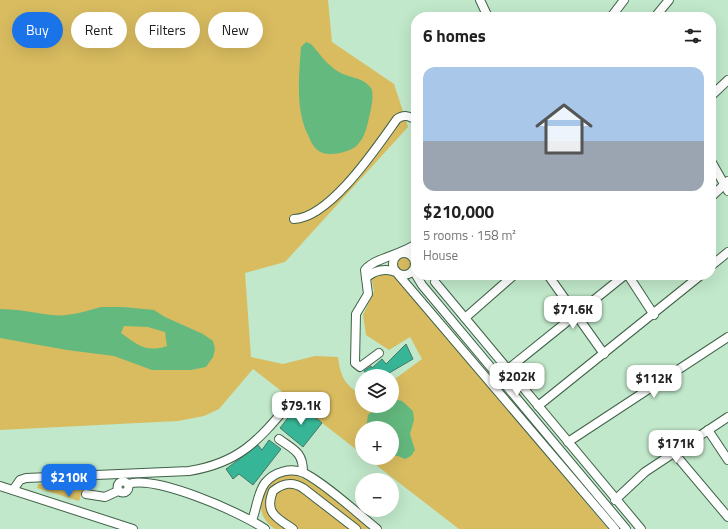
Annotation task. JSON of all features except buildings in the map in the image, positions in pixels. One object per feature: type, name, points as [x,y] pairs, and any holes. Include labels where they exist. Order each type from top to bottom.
[{"type":"street","points":[[480,0],[486,12]]},
{"type":"street","points":[[615,12],[624,0]]},
{"type":"street","points":[[659,12],[670,0]]},
{"type":"street","points":[[716,91],[728,80]]},
{"type":"street","points":[[294,219],[312,214],[329,201],[365,164],[396,119],[401,116],[411,117]]},
{"type":"street","points":[[716,168],[727,185],[716,193]]},
{"type":"street","points":[[411,247],[400,254],[393,261],[396,272],[615,529]]},
{"type":"street","points":[[716,260],[728,252]]},
{"type":"street","points":[[379,353],[360,367],[355,363],[356,314],[368,294],[365,270],[370,264],[400,254],[411,255]]},
{"type":"street","points":[[366,278],[373,273],[386,269],[406,275],[411,272]]},
{"type":"street","points":[[419,280],[422,286],[626,529]]},
{"type":"street","points":[[465,318],[508,280]]},
{"type":"street","points":[[552,280],[604,354]]},
{"type":"street","points":[[508,370],[619,280]]},
{"type":"street","points":[[631,280],[654,315]]},
{"type":"street","points":[[538,406],[654,315],[695,280]]},
{"type":"street","points":[[435,282],[615,500],[641,529]]},
{"type":"street","points":[[568,442],[728,337]]},
{"type":"street","points":[[13,490],[20,480],[26,478],[189,471],[214,466],[239,454],[254,443],[289,404]]},
{"type":"street","points":[[615,500],[645,472],[728,417]]},
{"type":"street","points":[[708,430],[728,460]]},
{"type":"street","points":[[279,439],[300,455],[303,462],[303,472]]},
{"type":"street","points":[[674,453],[728,517]]},
{"type":"street","points":[[252,520],[261,490],[266,482],[274,475],[293,470],[303,472],[377,529]]},
{"type":"street","points":[[86,494],[105,497],[118,491],[117,486],[120,482],[125,482],[128,484],[139,482],[155,484],[209,501],[252,520],[266,529]]},
{"type":"street","points":[[293,529],[272,514],[270,503],[273,491],[289,483],[304,488],[356,529]]},
{"type":"street","points":[[0,486],[133,529]]},
{"type":"shaded area","points":[[0,0],[328,0],[332,42],[394,84],[408,127],[285,262],[245,273],[251,357],[283,364],[315,356],[338,357],[342,376],[355,390],[355,413],[399,413],[399,376],[422,359],[410,337],[389,350],[366,335],[363,315],[374,291],[371,277],[389,271],[402,282],[608,529],[459,529],[399,483],[399,473],[386,473],[376,465],[399,465],[399,421],[355,421],[355,449],[253,369],[219,409],[204,416],[178,421],[0,430]]},
{"type":"shaded area","points":[[306,42],[311,44],[335,69],[343,74],[368,84],[372,90],[371,109],[364,135],[356,146],[348,151],[332,154],[320,152],[312,144],[305,127],[300,105],[299,81],[301,47]]},
{"type":"shaded area","points":[[404,256],[411,261],[411,267],[407,271],[401,271],[397,267],[397,261],[401,257]]},
{"type":"shaded area","points":[[101,307],[123,307],[154,310],[165,317],[203,334],[213,341],[215,349],[213,357],[206,367],[191,370],[152,370],[114,356],[67,350],[0,338],[0,309],[58,315],[83,312]],"holes":[[[124,326],[148,327],[165,332],[167,346],[153,349],[142,347],[121,333]]]},
{"type":"shaded area","points":[[399,400],[402,401],[413,411],[414,420],[410,434],[415,450],[411,456],[405,459],[399,456],[399,421],[367,421],[368,415],[370,413],[399,413]]},
{"type":"shaded area","points":[[286,474],[307,480],[343,505],[355,515],[355,517],[358,517],[372,529],[275,529],[267,522],[261,507],[262,498],[265,491],[277,478]]},
{"type":"shaded area","points":[[85,482],[79,501],[37,488],[38,484]]}]
